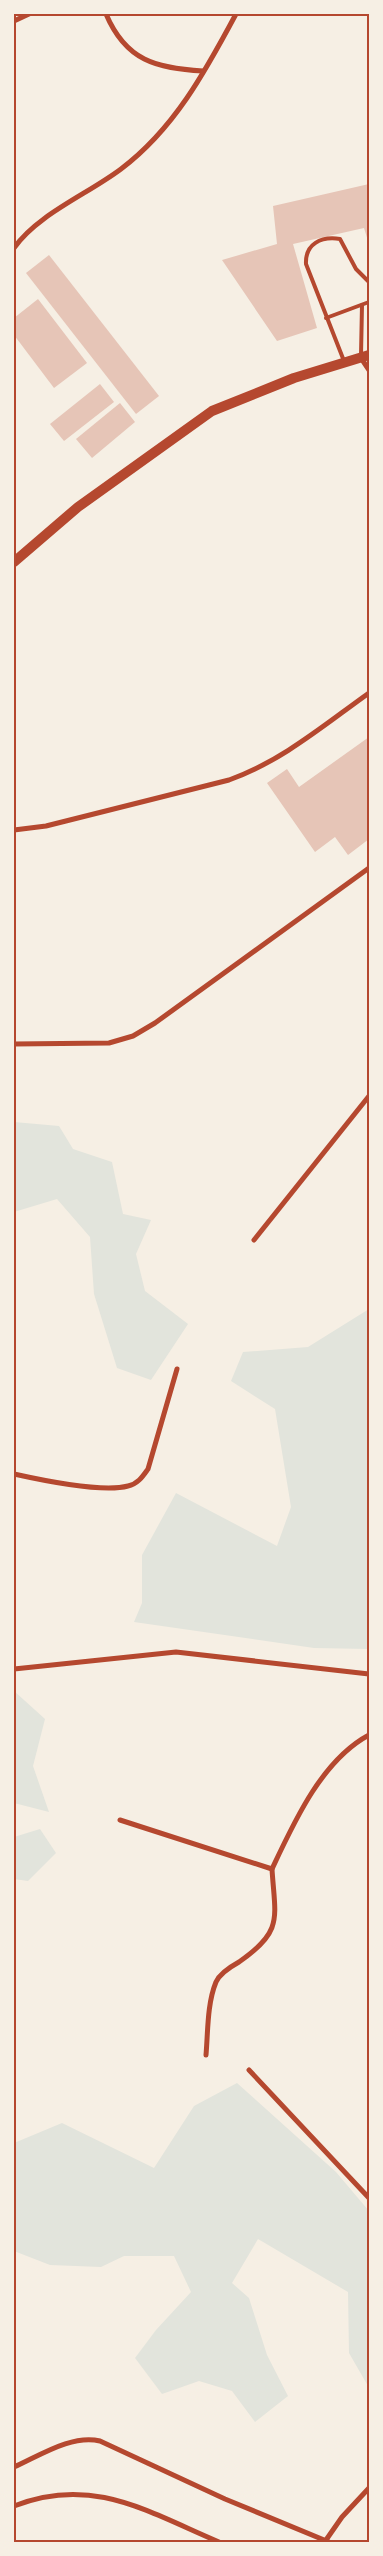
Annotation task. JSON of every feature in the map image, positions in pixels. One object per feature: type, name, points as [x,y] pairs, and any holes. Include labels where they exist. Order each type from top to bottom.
[{"type":"main road","points":[[14,562],[78,507],[196,421],[249,395],[365,356]]},
{"type":"street","points":[[14,21],[29,14]]},
{"type":"street","points":[[106,14],[123,44],[140,59],[160,66],[203,71]]},
{"type":"street","points":[[14,248],[30,229],[120,170],[155,140],[171,122],[236,14]]},
{"type":"street","points":[[365,356],[369,370]]},
{"type":"street","points":[[14,830],[46,826],[229,780],[255,771],[277,759],[369,692]]},
{"type":"street","points":[[14,1044],[109,1043],[133,1036],[154,1024],[369,868]]},
{"type":"street","points":[[254,1240],[369,1096]]},
{"type":"street","points":[[14,1474],[51,1482],[114,1488],[129,1486],[140,1480],[148,1469],[177,1369]]},
{"type":"street","points":[[14,1669],[176,1652],[369,1674]]},
{"type":"street","points":[[206,2055],[212,1997],[216,1981],[223,1972],[254,1951],[272,1932],[275,1914],[272,1868],[285,1842],[320,1780],[335,1760],[356,1742],[369,1735]]},
{"type":"street","points":[[120,1820],[272,1868]]},
{"type":"street","points":[[249,2070],[369,2198]]},
{"type":"street","points":[[14,2467],[76,2440],[88,2438],[100,2441],[225,2499],[327,2541],[342,2517],[369,2488]]},
{"type":"street","points":[[14,2506],[31,2499],[72,2494],[114,2498],[219,2542]]},
{"type":"lane","points":[[344,362],[306,264],[306,255],[310,246],[317,241],[340,239],[344,243],[356,269],[369,282]]},
{"type":"lane","points":[[326,318],[369,302]]},
{"type":"lane","points":[[362,305],[365,356]]},
{"type":"shaded area","points":[[14,1122],[59,1126],[73,1149],[112,1162],[123,1214],[151,1220],[136,1254],[145,1291],[188,1324],[151,1380],[117,1368],[94,1294],[90,1237],[57,1199],[14,1212]]},
{"type":"shaded area","points":[[369,1309],[369,1649],[314,1648],[134,1622],[142,1603],[142,1555],[176,1493],[277,1546],[291,1507],[275,1409],[231,1381],[243,1352],[308,1347]]},
{"type":"shaded area","points":[[14,1691],[45,1719],[33,1766],[49,1812],[14,1803]]},
{"type":"shaded area","points":[[40,1829],[56,1853],[28,1881],[14,1879],[14,1837]]},
{"type":"shaded area","points":[[237,2083],[336,2172],[369,2211],[368,2386],[349,2353],[348,2292],[258,2239],[232,2283],[249,2298],[267,2355],[288,2396],[255,2422],[232,2391],[199,2381],[162,2394],[135,2358],[156,2330],[191,2292],[174,2256],[124,2256],[101,2267],[50,2265],[14,2251],[14,2143],[62,2123],[154,2168],[194,2106]]},
{"type":"building","points":[[369,184],[369,244],[364,228],[293,244],[317,328],[277,341],[222,260],[277,244],[273,206]]},
{"type":"building","points":[[49,255],[159,396],[136,414],[26,273]]},
{"type":"building","points":[[38,299],[87,363],[54,388],[14,335],[14,318]]},
{"type":"building","points":[[100,384],[114,402],[64,441],[50,424]]},
{"type":"building","points":[[120,403],[135,422],[92,458],[76,439]]},
{"type":"building","points":[[369,737],[369,839],[348,855],[335,837],[315,852],[267,783],[287,769],[299,787]]}]
